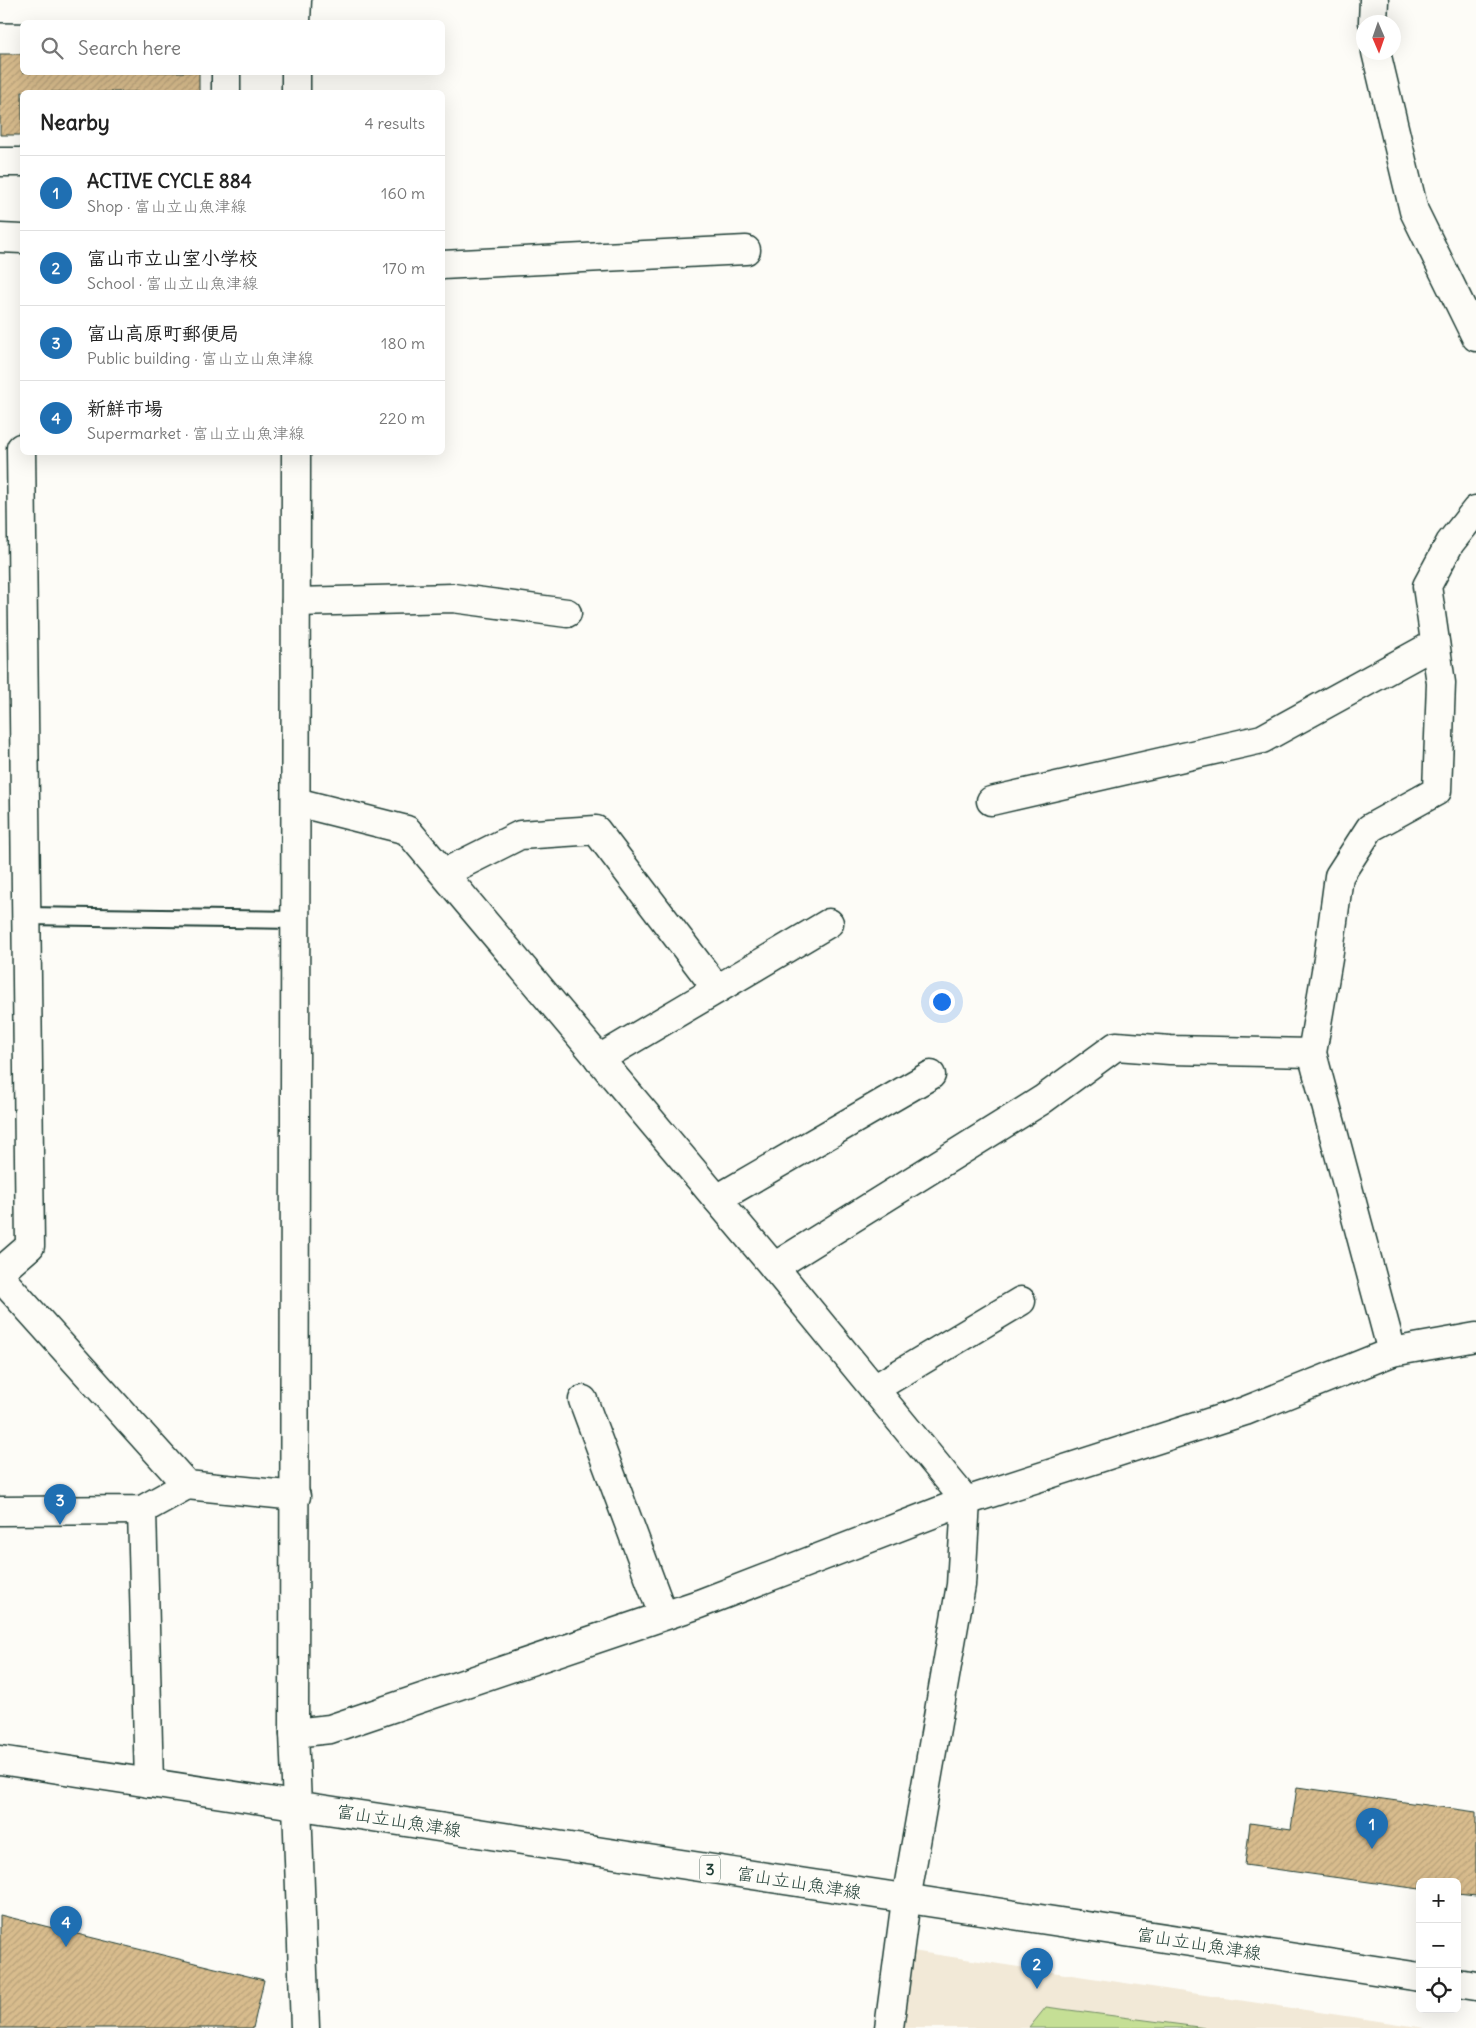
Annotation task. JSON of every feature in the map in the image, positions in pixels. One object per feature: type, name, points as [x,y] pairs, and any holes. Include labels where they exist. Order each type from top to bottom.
[{"type":"street","points":[[1373,15],[1374,0]]},
{"type":"street","points":[[0,8],[296,10]]},
{"type":"street","points":[[1378,60],[1414,211],[1476,337]]},
{"type":"street","points":[[226,75],[226,90]]},
{"type":"street","points":[[296,75],[296,90]]},
{"type":"street","points":[[0,162],[20,162]]},
{"type":"street","points":[[0,238],[20,239]]},
{"type":"street","points":[[445,265],[746,250]]},
{"type":"street","points":[[0,469],[14,447]]},
{"type":"street","points":[[0,1272],[30,1246],[26,916],[14,447]]},
{"type":"street","points":[[296,455],[296,1496],[294,1733],[306,2028]]},
{"type":"street","points":[[1392,1352],[1312,1053],[1328,959],[1339,876],[1370,828],[1437,791],[1442,683],[1427,586],[1450,543],[1476,510]]},
{"type":"street","points":[[296,602],[453,598],[567,613]]},
{"type":"street","points":[[991,801],[1262,739],[1435,644]]},
{"type":"street","points":[[296,802],[407,830],[774,1267],[966,1501],[961,1585],[906,1900],[889,2028]]},
{"type":"street","points":[[444,873],[520,835],[596,830],[717,989]]},
{"type":"street","points":[[599,1059],[829,923]]},
{"type":"street","points":[[774,1267],[1042,1100],[1116,1046],[1170,1050],[1312,1053]]},
{"type":"street","points":[[717,1199],[931,1075]]},
{"type":"street","points":[[0,1277],[187,1485]]},
{"type":"street","points":[[874,1389],[1021,1301]]},
{"type":"street","points":[[294,1733],[330,1729],[699,1604],[966,1501],[1246,1411],[1392,1352],[1476,1337]]},
{"type":"street","points":[[583,1400],[663,1615]]},
{"type":"street","points":[[0,1511],[142,1510],[187,1485],[296,1496]]},
{"type":"street","points":[[142,1510],[149,1783]]},
{"type":"street","name":"富山立山魚津線","points":[[0,1760],[906,1900],[1416,1976]]},
{"type":"street","points":[[1461,1984],[1476,1986]]},
{"type":"lane","points":[[26,916],[296,920]]},
{"type":"shaded area","points":[[912,1951],[1425,2028],[901,2028]]},
{"type":"green space","points":[[1046,2007],[1206,2028],[1029,2028]]},
{"type":"building","points":[[0,54],[20,54],[20,75],[199,75],[199,90],[20,90],[20,135],[0,135]]},
{"type":"building","points":[[1297,1787],[1476,1812],[1476,1896],[1461,1894],[1461,1878],[1416,1878],[1416,1888],[1245,1865],[1250,1823],[1291,1829]]},
{"type":"building","points":[[0,1915],[264,1980],[253,2028],[0,2028]]},
{"type":"place","name":"富山高原町郵便局","points":[[60,1525]]},
{"type":"place","name":"ACTIVE CYCLE 884","points":[[1372,1849]]},
{"type":"place","name":"新鮮市場","points":[[66,1947]]},
{"type":"place","name":"富山市立山室小学校","points":[[1037,1989]]}]
